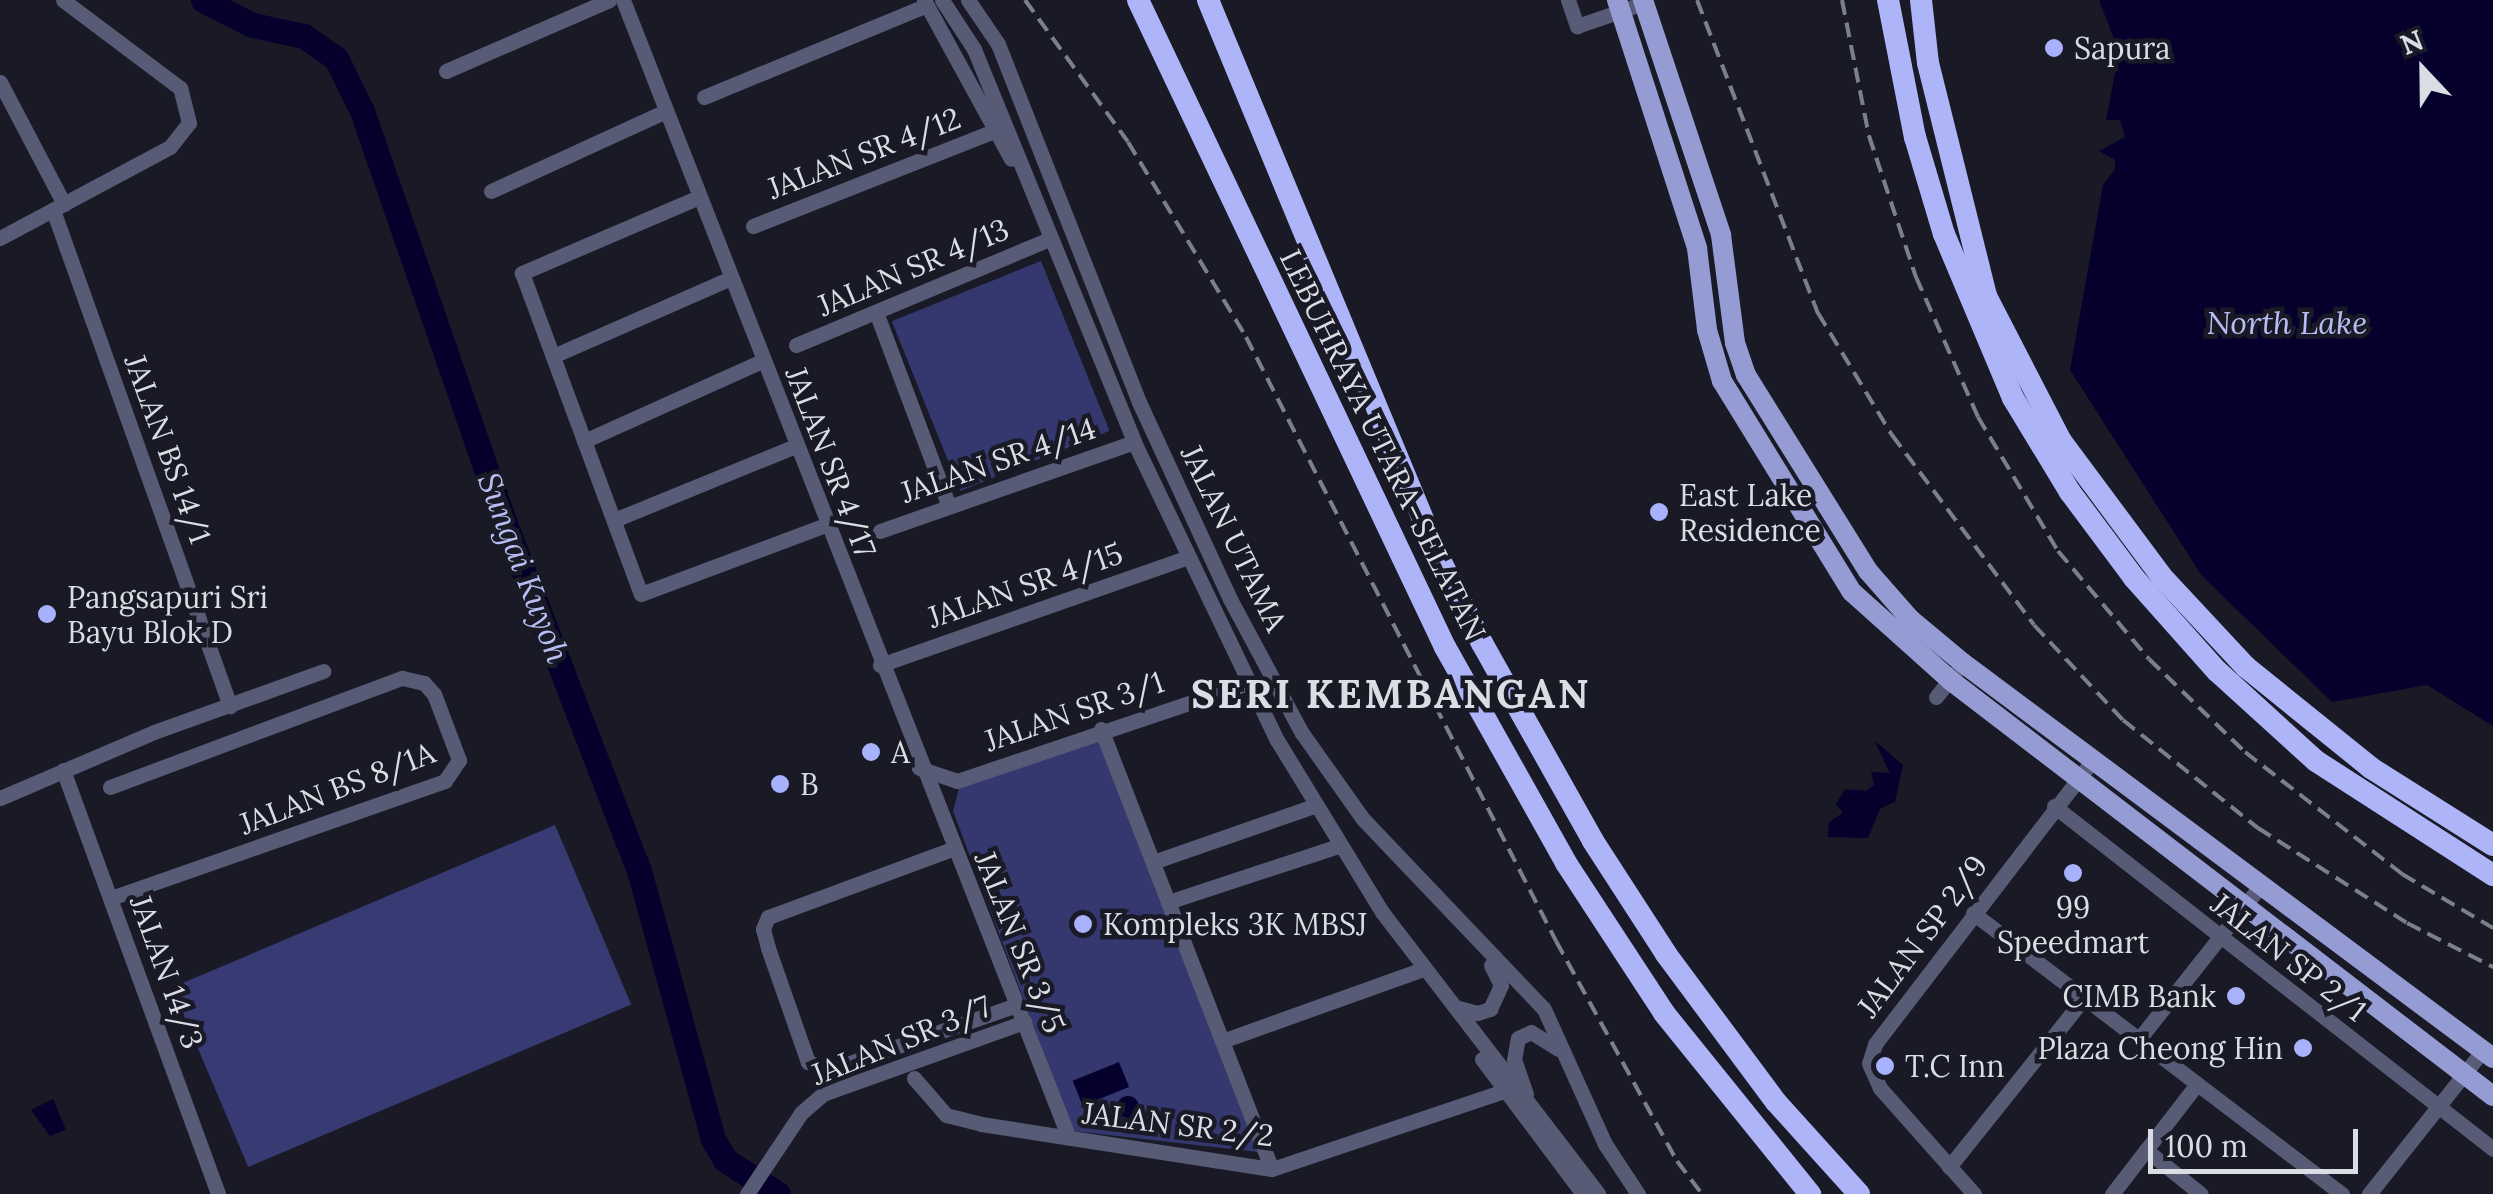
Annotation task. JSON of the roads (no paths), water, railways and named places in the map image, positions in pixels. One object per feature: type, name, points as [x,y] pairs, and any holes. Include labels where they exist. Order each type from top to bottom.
[{"type":"highway","name":"LEBUHRAYA UTARA–SELATAN","points":[[1138,0],[1464,680],[1566,863],[1664,1013],[1810,1194]]},
{"type":"highway","name":"LEBUHRAYA UTARA–SELATAN","points":[[1208,0],[1440,560],[1482,643],[1593,841],[1666,954],[1776,1102],[1859,1194]]},
{"type":"highway","points":[[1888,0],[1915,136],[1944,234],[2013,398],[2070,492],[2134,578],[2217,671],[2316,760],[2493,874]]},
{"type":"highway","points":[[1921,0],[1928,64],[1986,296],[2060,440],[2137,546],[2246,667],[2371,768],[2493,845]]},
{"type":"main road","points":[[1643,2],[1722,235],[1735,343],[1746,375],[1868,572],[1956,671],[2077,779],[2493,1096]]},
{"type":"main road","points":[[1619,5],[1697,248],[1710,347],[1722,381],[1852,592],[1956,671],[2093,760],[2488,1054]]},
{"type":"street","points":[[0,238],[170,146],[190,123],[180,88],[63,0]]},
{"type":"street","points":[[446,72],[610,0]]},
{"type":"street","name":"JALAN SR 4/17","points":[[623,0],[920,768]]},
{"type":"street","name":"JALAN UTAMA","points":[[968,0],[998,44],[1139,402],[1230,599],[1302,734],[1363,819],[1472,938],[1544,1009],[1605,1144],[1638,1194]]},
{"type":"street","points":[[1568,0],[1577,26],[1619,5],[1643,2]]},
{"type":"street","points":[[704,98],[931,2],[994,131],[1028,188]]},
{"type":"street","name":"JALAN UTAMA","points":[[931,2],[974,49],[1134,442],[1248,683],[1314,806],[1423,969],[1598,1194]]},
{"type":"street","name":"JALAN BS 14/1","points":[[0,82],[59,207],[230,706]]},
{"type":"street","points":[[490,191],[666,111]]},
{"type":"street","name":"JALAN SR 4/12","points":[[753,226],[994,131]]},
{"type":"street","points":[[700,198],[522,272],[641,594],[826,524]]},
{"type":"street","name":"JALAN SR 4/13","points":[[796,345],[1050,239]]},
{"type":"street","points":[[553,356],[731,278]]},
{"type":"street","points":[[876,312],[949,506]]},
{"type":"street","points":[[584,442],[762,361]]},
{"type":"street","name":"JALAN SR 4/14","points":[[880,531],[1134,442]]},
{"type":"street","points":[[614,520],[795,446]]},
{"type":"street","name":"JALAN SR 4/15","points":[[880,665],[1188,557]]},
{"type":"street","points":[[0,798],[63,770],[323,671]]},
{"type":"street","points":[[1936,698],[1956,671]]},
{"type":"street","name":"JALAN BS 8/1A","points":[[110,787],[402,678],[424,683],[434,694],[458,760],[446,781],[112,898]]},
{"type":"street","name":"JALAN SR 3/1","points":[[920,768],[957,781],[1101,729],[1248,683]]},
{"type":"street","points":[[1101,729],[1272,1169]]},
{"type":"street","name":"JALAN SP 2/9","points":[[1974,1194],[1880,1088],[1869,1063],[1874,1044],[2093,760]]},
{"type":"street","name":"JALAN SR 3/5","points":[[920,768],[1069,1138]]},
{"type":"street","name":"JALAN 14/3","points":[[63,770],[218,1194]]},
{"type":"street","points":[[938,815],[947,789],[957,781]]},
{"type":"street","points":[[1153,862],[1314,806]]},
{"type":"street","name":"JALAN SP 2/1","points":[[2054,806],[2218,938],[2493,1149]]},
{"type":"street","points":[[1168,902],[1338,846]]},
{"type":"street","points":[[952,849],[776,909],[763,929],[808,1062],[817,1070],[1017,1005]]},
{"type":"street","points":[[2139,1039],[2261,884]]},
{"type":"street","points":[[1973,913],[2342,1194]]},
{"type":"street","points":[[1455,1007],[1477,1013],[1500,997],[1496,973],[1472,938]]},
{"type":"street","points":[[1222,1041],[1423,969]]},
{"type":"street","points":[[1949,1168],[2084,998]]},
{"type":"street","points":[[1455,1007],[1504,1091],[1583,1194]]},
{"type":"street","name":"JALAN SR 3/7","points":[[747,1194],[801,1113],[823,1094],[1024,1022]]},
{"type":"street","points":[[1531,1107],[1514,1060],[1518,1038],[1531,1032],[1543,1036],[1563,1054]]},
{"type":"street","points":[[2369,1194],[2464,1074],[2488,1054]]},
{"type":"street","name":"JALAN SR 2/2","points":[[914,1078],[946,1115],[1272,1169],[1504,1091]]},
{"type":"street","points":[[2112,1194],[2197,1084]]},
{"type":"street","points":[[2146,1150],[2202,1194]]},
{"type":"water","name":"North Lake","points":[[2099,0],[2493,0],[2493,726],[2427,685],[2332,702],[2202,576],[2070,370],[2103,185],[2115,169],[2115,160],[2099,151],[2125,137],[2120,120],[2106,120],[2119,52]]},
{"type":"water","points":[[1874,740],[1903,765],[1895,802],[1880,809],[1868,838],[1828,837],[1829,822],[1843,813],[1836,804],[1845,789],[1866,791],[1874,785],[1871,772],[1890,773]]},
{"type":"water","points":[[1119,1062],[1129,1087],[1083,1106],[1073,1081]]},
{"type":"water","points":[[1124,1096],[1132,1096],[1139,1107],[1132,1118],[1124,1118],[1117,1111],[1117,1103]]},
{"type":"water","points":[[53,1099],[66,1130],[50,1136],[31,1110]]},
{"type":"waterway","name":"Sungai Kuyoh","points":[[203,0],[252,25],[304,36],[336,58],[362,111],[504,521],[640,874],[713,1139],[725,1160],[778,1194]]},
{"type":"railway","points":[[1025,0],[1128,142],[1246,337],[1556,941],[1677,1161],[1702,1194]]},
{"type":"railway","points":[[1697,0],[1818,313],[1892,435],[2034,625],[2123,720],[2258,828],[2407,923],[2493,967]]},
{"type":"railway","points":[[1842,0],[1869,136],[1916,277],[1978,417],[2058,551],[2149,659],[2245,752],[2402,874],[2493,928]]},
{"type":"place","name":"Sapura","points":[[2054,48]]},
{"type":"place","name":"East Lake Residence","points":[[1659,512]]},
{"type":"place","name":"Pangsapuri Sri Bayu Blok D","points":[[47,614]]},
{"type":"place","name":"A","points":[[871,752]]},
{"type":"place","name":"B","points":[[780,784]]},
{"type":"place","name":"99 Speedmart","points":[[2073,873]]},
{"type":"place","name":"Kompleks 3K MBSJ","points":[[1083,924]]},
{"type":"place","name":"CIMB Bank","points":[[2236,996]]},
{"type":"place","name":"Plaza Cheong Hin","points":[[2303,1048]]},
{"type":"place","name":"T.C Inn","points":[[1885,1066]]},
{"type":"district","name":"SERI KEMBANGAN","points":[[1391,694]]}]
